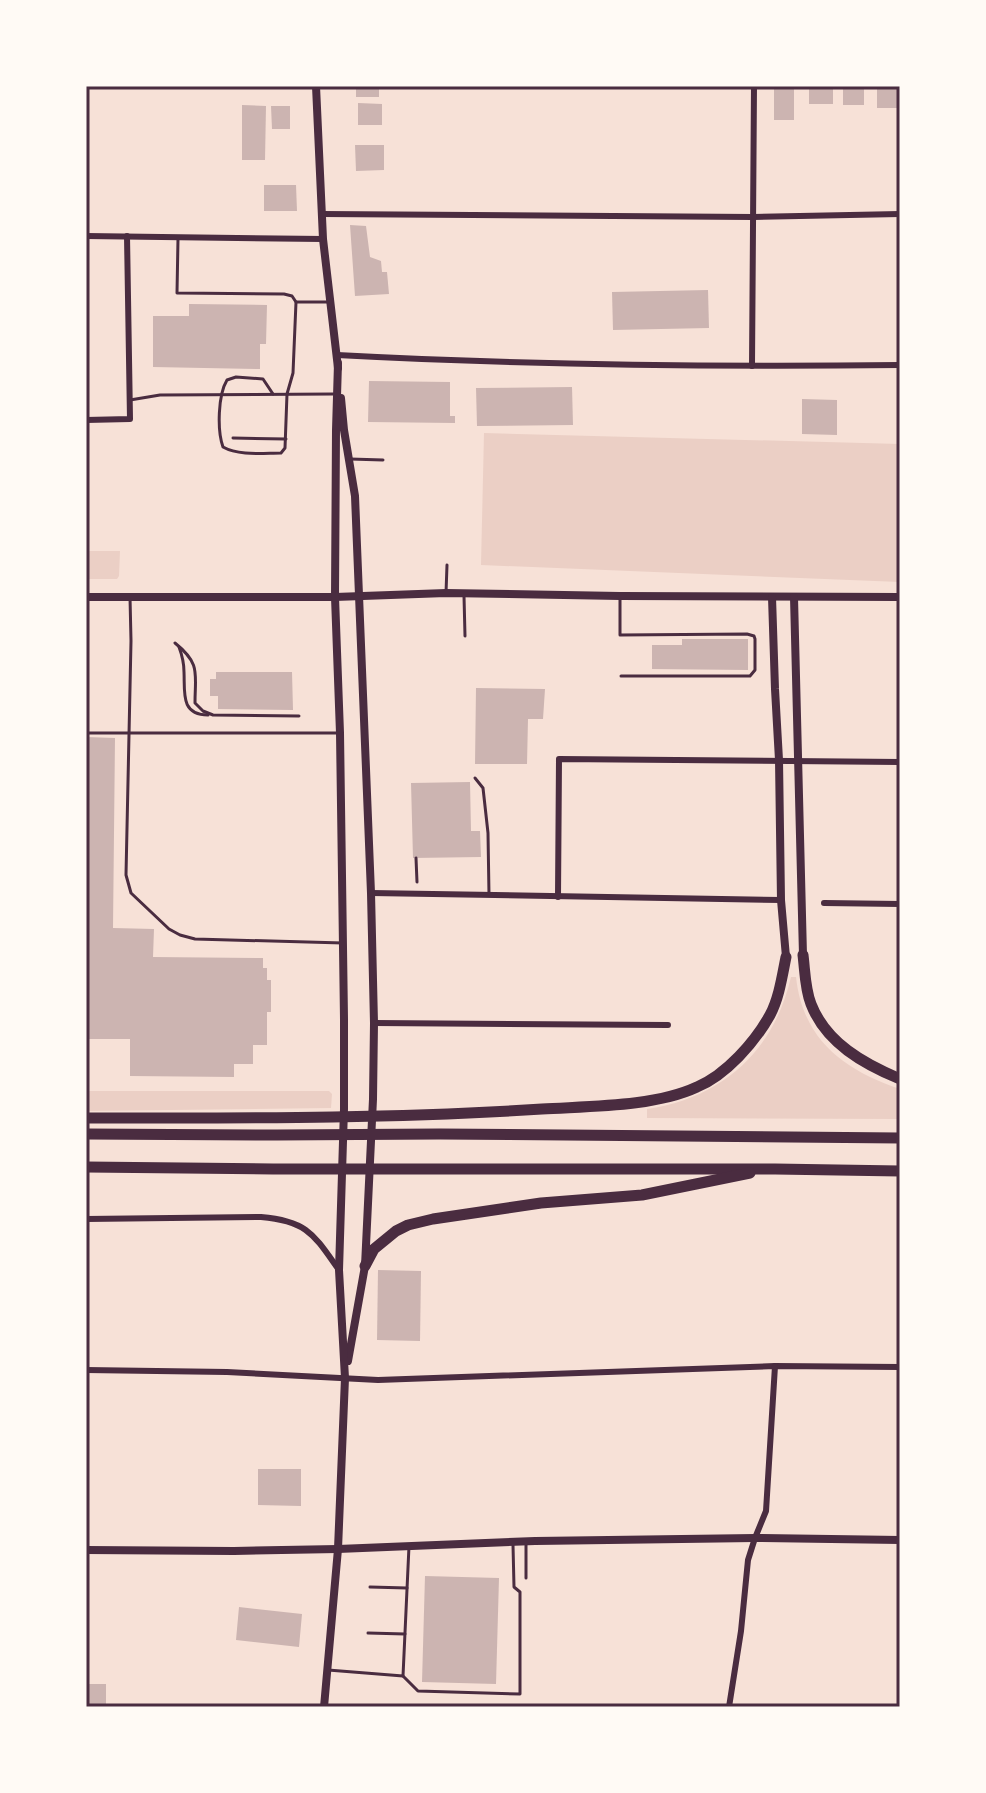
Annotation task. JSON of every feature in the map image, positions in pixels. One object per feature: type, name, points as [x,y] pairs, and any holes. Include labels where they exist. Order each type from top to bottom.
[{"type":"highway","points":[[803,955],[811,1005],[825,1028],[848,1052],[900,1079]]},
{"type":"highway","points":[[86,1118],[441,1114],[620,1104],[670,1097],[700,1086],[730,1065],[755,1038],[771,1014],[786,957]]},
{"type":"highway","points":[[86,1134],[900,1138]]},
{"type":"highway","points":[[86,1167],[900,1171]]},
{"type":"highway","points":[[365,1266],[374,1249],[396,1231],[433,1219],[541,1203],[642,1195],[775,1169]]},
{"type":"street","points":[[316,86],[323,239],[344,430],[355,496],[374,1023],[365,1266],[345,1378]]},
{"type":"street","points":[[752,366],[754,86]]},
{"type":"street","points":[[322,214],[753,217],[900,214]]},
{"type":"street","points":[[86,236],[323,239]]},
{"type":"street","points":[[86,420],[130,419],[127,236]]},
{"type":"street","points":[[337,359],[752,366],[900,365]]},
{"type":"street","points":[[324,1707],[338,1549],[345,1378],[339,1270],[344,1109],[340,733],[335,597],[337,359]]},
{"type":"street","points":[[86,597],[335,597],[446,593],[900,597]]},
{"type":"street","points":[[772,597],[781,900],[786,957]]},
{"type":"street","points":[[794,597],[803,955]]},
{"type":"street","points":[[558,897],[559,759],[900,762]]},
{"type":"street","points":[[371,893],[781,900]]},
{"type":"street","points":[[824,903],[900,904]]},
{"type":"street","points":[[374,1023],[668,1025]]},
{"type":"street","points":[[86,1219],[284,1219],[301,1226],[315,1237],[339,1270]]},
{"type":"street","points":[[729,1707],[748,1560],[766,1511],[775,1366]]},
{"type":"street","points":[[86,1370],[227,1372],[378,1380],[775,1366],[900,1367]]},
{"type":"street","points":[[86,1550],[234,1551],[526,1541],[755,1538],[900,1540]]},
{"type":"lane","points":[[178,236],[177,293],[284,294],[292,296],[296,302],[285,448],[281,453],[236,452],[223,447],[220,438],[221,395],[227,380],[236,377],[263,379],[273,394]]},
{"type":"lane","points":[[296,302],[330,302]]},
{"type":"lane","points":[[130,400],[160,395],[337,394]]},
{"type":"lane","points":[[233,438],[286,439]]},
{"type":"lane","points":[[349,459],[383,460]]},
{"type":"lane","points":[[446,593],[447,565]]},
{"type":"lane","points":[[464,594],[465,636]]},
{"type":"lane","points":[[620,596],[620,635],[751,634],[755,639],[755,670],[750,676],[621,676]]},
{"type":"lane","points":[[130,597],[126,875],[131,893],[169,929],[195,939],[343,943]]},
{"type":"lane","points":[[175,643],[193,663],[197,680],[195,703],[213,715]]},
{"type":"lane","points":[[179,647],[184,662],[185,702],[193,712],[202,715],[299,716]]},
{"type":"lane","points":[[86,733],[340,733]]},
{"type":"lane","points":[[475,778],[483,788],[488,833],[489,895]]},
{"type":"lane","points":[[526,1541],[526,1578]]},
{"type":"lane","points":[[327,1670],[403,1676],[418,1691],[520,1694],[520,1592],[514,1587],[513,1542]]},
{"type":"lane","points":[[403,1676],[409,1546]]},
{"type":"lane","points":[[370,1587],[407,1588]]},
{"type":"lane","points":[[368,1633],[405,1634]]},
{"type":"path","points":[[416,858],[417,894]]},
{"type":"shaded area","points":[[484,433],[900,444],[900,582],[481,565]]},
{"type":"shaded area","points":[[86,551],[120,551],[117,579],[86,579]]},
{"type":"shaded area","points":[[791,977],[796,977],[807,1018],[830,1050],[861,1072],[900,1089],[900,1119],[647,1118],[647,1109],[699,1094],[741,1067],[772,1027]]},
{"type":"shaded area","points":[[86,1091],[329,1091],[332,1094],[331,1108],[86,1111]]},
{"type":"building","points":[[356,86],[379,86],[379,97],[356,97]]},
{"type":"building","points":[[774,86],[794,86],[794,120],[774,120]]},
{"type":"building","points":[[809,86],[833,86],[833,104],[809,104]]},
{"type":"building","points":[[843,86],[864,86],[864,105],[843,105]]},
{"type":"building","points":[[877,86],[899,86],[899,108],[877,108]]},
{"type":"building","points":[[358,103],[382,104],[382,125],[358,125]]},
{"type":"building","points":[[242,105],[266,106],[265,160],[242,160]]},
{"type":"building","points":[[271,106],[290,106],[290,129],[272,129]]},
{"type":"building","points":[[355,145],[384,145],[384,170],[356,171]]},
{"type":"building","points":[[264,185],[296,185],[297,211],[264,211]]},
{"type":"building","points":[[350,225],[366,226],[370,257],[381,261],[382,272],[387,272],[389,294],[355,296]]},
{"type":"building","points":[[708,290],[709,328],[613,330],[612,292]]},
{"type":"building","points":[[189,304],[267,305],[266,344],[260,344],[260,369],[153,367],[153,316],[189,316]]},
{"type":"building","points":[[369,381],[450,382],[450,416],[455,416],[455,423],[368,422]]},
{"type":"building","points":[[572,387],[573,425],[477,426],[476,388]]},
{"type":"building","points":[[802,399],[837,400],[837,435],[802,434]]},
{"type":"building","points":[[682,639],[748,639],[748,670],[652,669],[652,645],[682,645]]},
{"type":"building","points":[[216,672],[292,672],[293,710],[218,709],[218,696],[210,696],[210,679],[216,679]]},
{"type":"building","points":[[476,688],[545,689],[543,719],[528,719],[527,764],[475,764]]},
{"type":"building","points":[[86,737],[115,738],[113,928],[154,929],[153,957],[263,958],[267,980],[271,980],[267,1045],[253,1045],[253,1064],[234,1064],[234,1077],[130,1076],[130,1039],[86,1039]]},
{"type":"building","points":[[470,782],[471,831],[480,831],[481,857],[413,858],[411,783]]},
{"type":"building","points":[[378,1270],[421,1271],[420,1341],[377,1340]]},
{"type":"building","points":[[258,1469],[301,1469],[301,1506],[258,1505]]},
{"type":"building","points":[[425,1576],[499,1578],[496,1684],[422,1682]]},
{"type":"building","points":[[239,1607],[302,1614],[299,1647],[236,1640]]},
{"type":"building","points":[[86,1684],[106,1684],[106,1707],[86,1707]]}]
